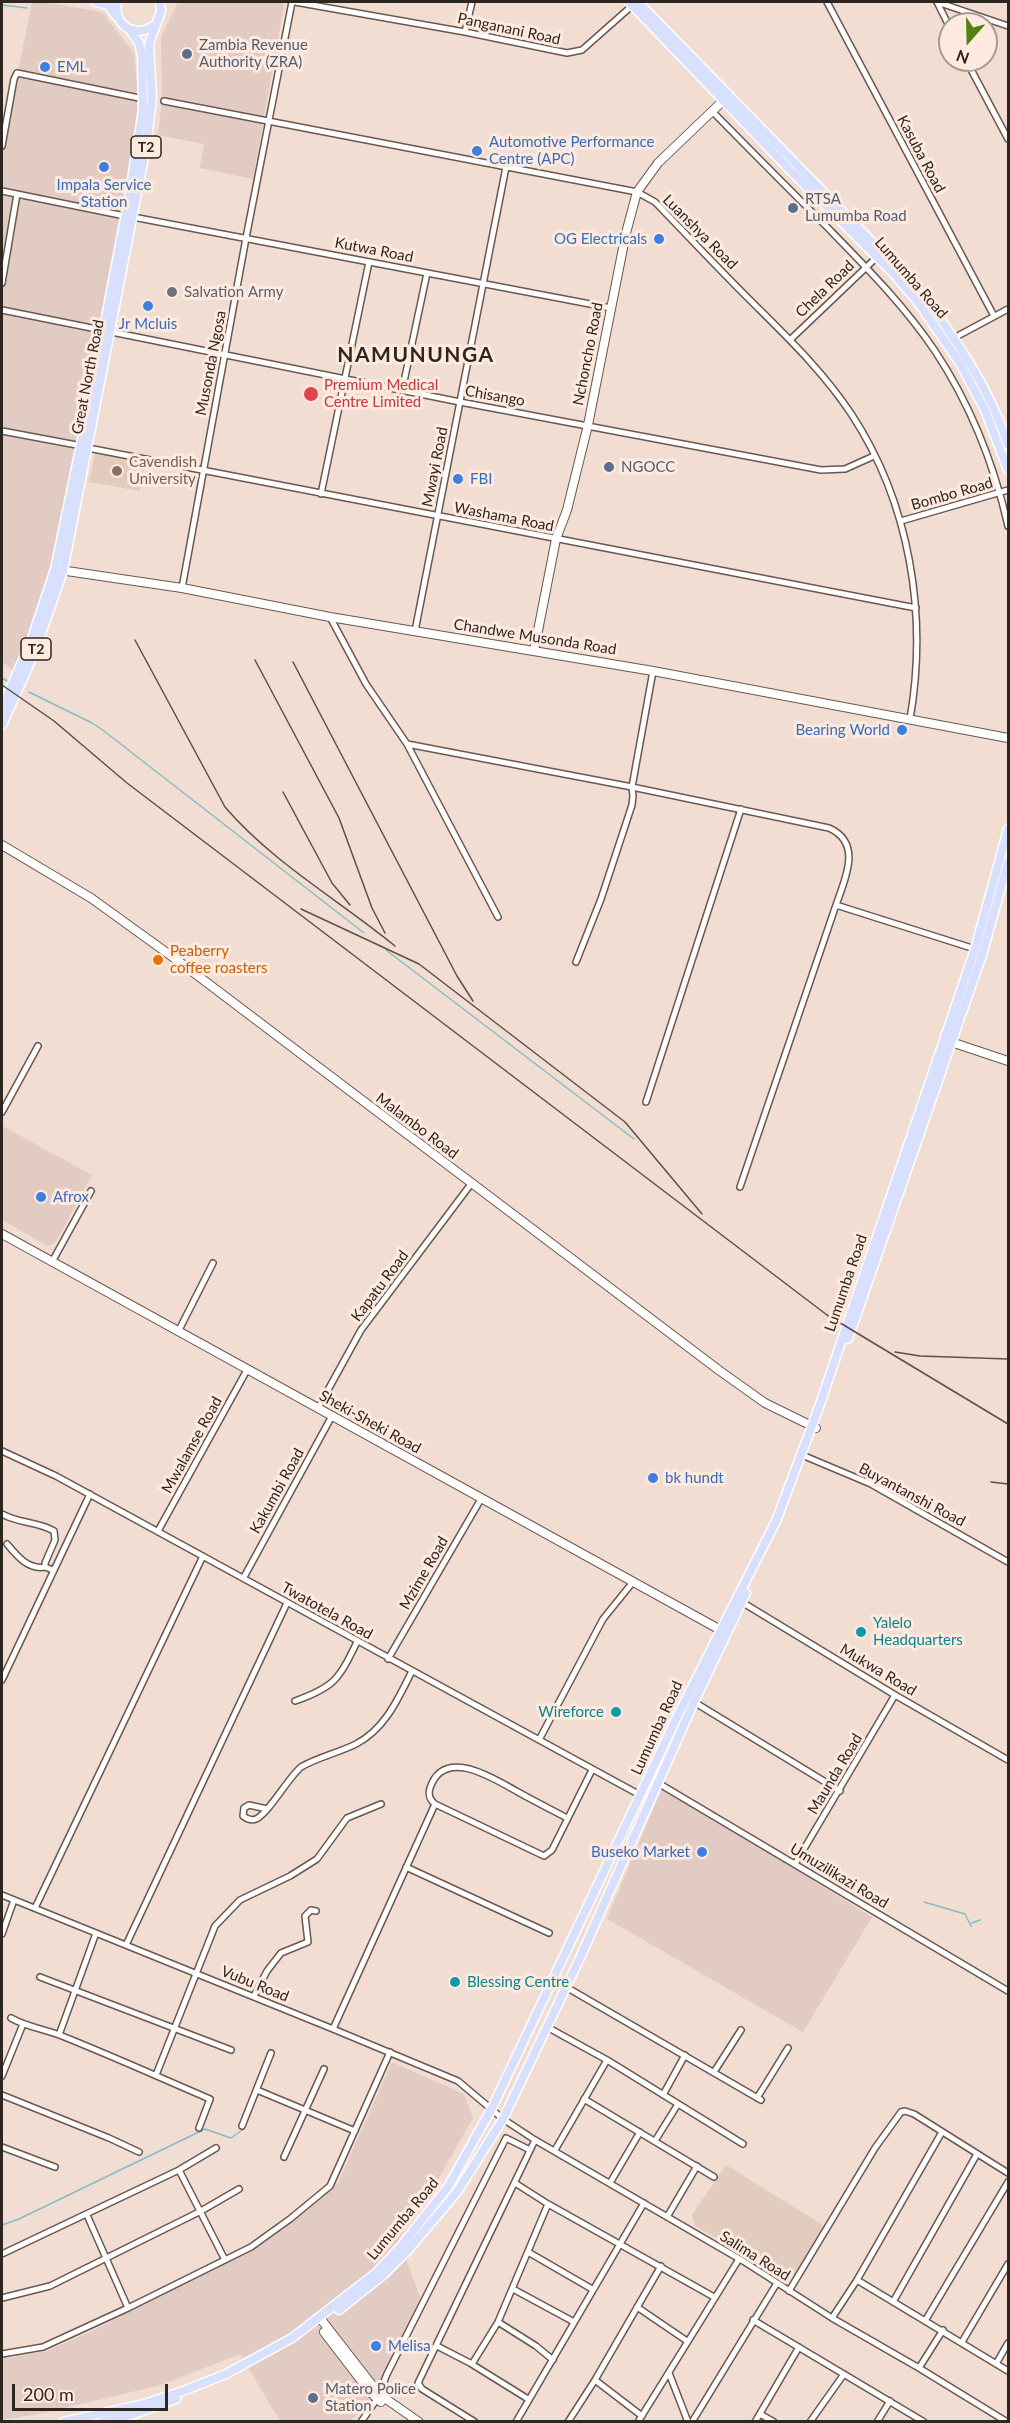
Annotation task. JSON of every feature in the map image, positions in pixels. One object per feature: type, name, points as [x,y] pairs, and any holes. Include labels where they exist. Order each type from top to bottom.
[{"type":"main road","points":[[96,2],[108,5],[130,30],[144,31],[156,24]]},
{"type":"main road","points":[[117,2],[117,15],[120,21]]},
{"type":"main road","points":[[160,2],[161,11]]},
{"type":"main road","points":[[161,11],[169,2]]},
{"type":"main road","name":"Lumumba Road","points":[[634,2],[877,257],[950,340],[985,410],[1008,470]]},
{"type":"main road","name":"Great North Road","points":[[2,725],[35,651],[59,570],[129,216],[149,127],[152,83],[149,44],[161,11]]},
{"type":"main road","name":"Great North Road","points":[[129,216],[144,99],[142,55],[139,43],[130,30]]},
{"type":"main road","name":"Lumumba Road","points":[[726,98],[912,283],[983,389],[1008,445]]},
{"type":"main road","name":"Great North Road","points":[[84,448],[94,417],[107,332]]},
{"type":"main road","name":"Great North Road","points":[[2,707],[5,691],[36,627],[59,570]]},
{"type":"main road","name":"Lumumba Road","points":[[102,2421],[134,2414],[182,2397],[232,2376],[290,2345],[376,2273],[402,2245],[448,2187],[492,2108],[640,1794],[768,1540],[804,1456],[948,1038],[1008,829]]},
{"type":"main road","name":"Lumumba Road","points":[[948,1038],[982,956],[1008,862]]},
{"type":"main road","name":"Lumumba Road","points":[[63,2421],[144,2404],[183,2391],[226,2374],[292,2338],[383,2276],[457,2192],[503,2119],[566,1987],[694,1702],[723,1631]]},
{"type":"street","name":"Panganani Road","points":[[294,2],[572,53],[582,50],[634,2]]},
{"type":"street","name":"Musonda Ngosa","points":[[182,588],[246,238],[294,2]]},
{"type":"street","points":[[465,32],[472,2]]},
{"type":"street","name":"Kasuba Road","points":[[827,2],[994,316]]},
{"type":"street","points":[[937,2],[1008,26]]},
{"type":"street","points":[[972,72],[1008,139]]},
{"type":"street","points":[[2,146],[17,73],[144,99]]},
{"type":"street","name":"Nchoncho Road","points":[[534,651],[556,539],[567,510],[588,425],[610,308],[637,192],[658,163],[726,98]]},
{"type":"street","name":"Luanshya Road","points":[[164,101],[637,192],[655,202],[791,339],[852,415],[885,477],[901,521],[916,608],[917,659],[910,719]]},
{"type":"street","points":[[712,111],[866,267],[904,310],[946,369],[975,426],[1000,493],[1008,526]]},
{"type":"street","name":"Mwayi Road","points":[[416,631],[506,168]]},
{"type":"street","name":"Kutwa Road","points":[[2,191],[610,308]]},
{"type":"street","points":[[2,283],[17,194]]},
{"type":"street","name":"Chela Road","points":[[791,339],[877,257]]},
{"type":"street","points":[[321,494],[369,262]]},
{"type":"street","points":[[402,391],[427,273]]},
{"type":"street","points":[[950,340],[1008,309]]},
{"type":"street","name":"Chisango","points":[[2,310],[402,391],[821,470],[845,469],[874,456]]},
{"type":"street","name":"Washama Road","points":[[2,431],[916,608]]},
{"type":"street","name":"Bombo Road","points":[[901,521],[1008,490]]},
{"type":"street","name":"Chandwe Musonda Road","points":[[59,570],[182,588],[416,631],[653,670],[1008,738]]},
{"type":"street","points":[[330,616],[366,684],[407,744],[498,917]]},
{"type":"street","points":[[576,962],[632,805],[632,787],[653,670]]},
{"type":"street","points":[[407,744],[741,809],[829,828],[844,837],[848,846],[849,862],[740,1187]]},
{"type":"street","points":[[646,1102],[741,809]]},
{"type":"street","name":"Malambo Road","points":[[2,845],[100,904],[181,963],[720,1371],[765,1402],[814,1427]]},
{"type":"street","points":[[836,905],[975,949]]},
{"type":"street","points":[[948,1038],[1008,1056]]},
{"type":"street","points":[[948,1038],[1008,1061]]},
{"type":"street","points":[[2,1112],[38,1046]]},
{"type":"street","name":"Kapatu Road","points":[[318,1408],[362,1330],[471,1184]]},
{"type":"street","points":[[52,1262],[92,1191]]},
{"type":"street","name":"Sheki-Sheki Road","points":[[2,1234],[723,1631]]},
{"type":"street","points":[[178,1332],[213,1263]]},
{"type":"street","name":"Mwalamse Road","points":[[158,1531],[247,1370]]},
{"type":"street","name":"Kakumbi Road","points":[[244,1577],[332,1416]]},
{"type":"street","name":"Twatotela Road","points":[[2,1450],[90,1494],[244,1577],[388,1659],[640,1794]]},
{"type":"street","name":"Buyantanshi Road","points":[[804,1456],[871,1484],[1008,1562]]},
{"type":"street","points":[[2,1680],[90,1494]]},
{"type":"street","name":"Mzime Road","points":[[388,1659],[481,1498]]},
{"type":"street","points":[[2,1514],[16,1522],[43,1526],[54,1531],[55,1540],[45,1567]]},
{"type":"street","points":[[7,1544],[20,1559],[32,1566],[53,1570]]},
{"type":"street","points":[[34,1908],[203,1556]]},
{"type":"street","points":[[538,1740],[603,1619],[633,1582]]},
{"type":"street","name":"Mukwa Road","points":[[739,1600],[895,1695],[1008,1760]]},
{"type":"street","points":[[126,1946],[287,1603]]},
{"type":"street","points":[[295,1701],[316,1694],[333,1684],[357,1642]]},
{"type":"street","points":[[267,1809],[301,1767],[354,1745],[374,1731],[393,1707],[412,1671]]},
{"type":"street","name":"Maunda Road","points":[[795,1864],[895,1695]]},
{"type":"street","points":[[694,1702],[840,1791]]},
{"type":"street","points":[[567,1818],[471,1768],[454,1768],[439,1775],[429,1792],[431,1801],[435,1804],[544,1856],[552,1850],[592,1770]]},
{"type":"street","name":"Umuzilikazi Road","points":[[658,1783],[1008,1991]]},
{"type":"street","points":[[156,2075],[214,1926],[240,1900],[290,1876],[317,1859],[347,1818],[381,1804]]},
{"type":"street","points":[[333,2029],[435,1804]]},
{"type":"street","points":[[406,1867],[549,1933]]},
{"type":"street","name":"Vubu Road","points":[[2,1895],[458,2081],[492,2108]]},
{"type":"street","points":[[2,1934],[14,1900]]},
{"type":"street","points":[[254,1996],[267,1971],[281,1953],[308,1942],[305,1916],[311,1911],[316,1911]]},
{"type":"street","points":[[59,2035],[96,1933]]},
{"type":"street","points":[[40,1977],[231,2050]]},
{"type":"street","points":[[566,1987],[759,2099],[788,2048]]},
{"type":"street","points":[[11,2018],[59,2035],[210,2099],[200,2128]]},
{"type":"street","points":[[2,2076],[23,2024]]},
{"type":"street","points":[[547,2027],[607,2060],[743,2144]]},
{"type":"street","points":[[714,2072],[741,2031]]},
{"type":"street","points":[[2,2354],[43,2347],[128,2308],[261,2241],[330,2186],[390,2052]]},
{"type":"street","points":[[242,2126],[271,2053]]},
{"type":"street","points":[[663,2095],[685,2055]]},
{"type":"street","points":[[555,2150],[607,2060]]},
{"type":"street","points":[[284,2157],[324,2069]]},
{"type":"street","points":[[257,2090],[355,2131]]},
{"type":"street","points":[[2,2095],[139,2152]]},
{"type":"street","points":[[584,2099],[714,2177]]},
{"type":"street","points":[[655,2141],[678,2104]]},
{"type":"street","name":"Salima Road","points":[[492,2108],[503,2119],[535,2140],[739,2259],[832,2318],[919,2368],[997,2419],[1007,2421]]},
{"type":"street","points":[[789,2291],[897,2114],[905,2111],[914,2114],[1008,2173]]},
{"type":"street","points":[[610,2183],[640,2132]]},
{"type":"street","points":[[832,2318],[857,2280],[942,2132]]},
{"type":"street","points":[[361,2421],[378,2397],[506,2138],[530,2150]]},
{"type":"street","points":[[475,2421],[422,2389],[418,2383],[535,2140]]},
{"type":"street","points":[[2,2147],[55,2167]]},
{"type":"street","points":[[2,2254],[179,2170],[216,2148]]},
{"type":"street","points":[[893,2302],[977,2154]]},
{"type":"street","points":[[667,2217],[697,2166]]},
{"type":"street","points":[[179,2170],[225,2260]]},
{"type":"street","points":[[925,2321],[1008,2182]]},
{"type":"street","points":[[515,2183],[548,2204],[714,2297]]},
{"type":"street","points":[[2,2298],[50,2286],[201,2211],[239,2189]]},
{"type":"street","points":[[516,2421],[644,2203]]},
{"type":"street","points":[[472,2364],[498,2322],[548,2204]]},
{"type":"street","points":[[87,2215],[128,2308]]},
{"type":"street","points":[[528,2252],[592,2289]]},
{"type":"street","points":[[638,2421],[739,2259]]},
{"type":"street","points":[[962,2342],[1008,2264]]},
{"type":"street","points":[[568,2421],[661,2266]]},
{"type":"street","points":[[857,2280],[1008,2371]]},
{"type":"street","points":[[690,2421],[777,2283]]},
{"type":"street","points":[[513,2289],[574,2322]]},
{"type":"street","points":[[637,2307],[687,2341]]},
{"type":"street","points":[[753,2320],[924,2421]]},
{"type":"street","points":[[320,2321],[378,2397],[411,2421]]},
{"type":"street","points":[[498,2322],[536,2346],[553,2360]]},
{"type":"street","points":[[919,2368],[943,2330]]},
{"type":"street","points":[[996,2364],[1008,2343]]},
{"type":"street","points":[[437,2346],[472,2364],[528,2399]]},
{"type":"street","points":[[755,2421],[799,2347]]},
{"type":"street","points":[[669,2373],[690,2421]]},
{"type":"street","points":[[810,2421],[844,2374]]},
{"type":"street","points":[[594,2380],[642,2416]]},
{"type":"street","points":[[378,2397],[419,2421]]},
{"type":"street","points":[[877,2421],[890,2401]]},
{"type":"street","points":[[760,2414],[774,2421]]},
{"type":"shaded area","points":[[32,2],[102,12],[134,53],[139,104],[132,161],[50,573],[16,672],[2,662],[2,154]]},
{"type":"shaded area","points":[[178,2],[282,2],[284,5],[253,179],[200,168],[204,144],[158,135],[162,101],[161,37]]},
{"type":"shaded area","name":"Cavendish University","points":[[95,452],[144,463],[140,491],[89,482]]},
{"type":"shaded area","name":"Afrox","points":[[2,1126],[92,1175],[55,1243],[48,1246],[2,1220]]},
{"type":"shaded area","name":"Buseko Market","points":[[663,1786],[872,1917],[803,2032],[607,1919]]},
{"type":"shaded area","points":[[392,2062],[464,2094],[473,2118],[432,2190],[399,2238],[421,2301],[380,2386],[351,2421],[280,2421],[240,2354],[161,2385],[43,2413],[2,2420],[2,2359],[47,2351],[92,2331],[264,2243],[338,2183]]},
{"type":"shaded area","points":[[726,2165],[826,2227],[797,2274],[785,2276],[695,2226],[692,2215]]},
{"type":"waterway","points":[[2,5],[27,8]]},
{"type":"waterway","points":[[2,678],[7,681]]},
{"type":"waterway","points":[[29,692],[104,731],[364,933]]},
{"type":"waterway","points":[[386,950],[634,1139]]},
{"type":"waterway","points":[[924,1902],[965,1914],[971,1926]]},
{"type":"waterway","points":[[972,1923],[980,1920]]},
{"type":"waterway","points":[[2,2225],[19,2219],[205,2129],[231,2138],[242,2130]]},
{"type":"railway","points":[[135,640],[225,807],[264,846],[395,946]]},
{"type":"railway","points":[[255,660],[339,818],[372,908],[385,933]]},
{"type":"railway","points":[[293,662],[457,976],[473,1001]]},
{"type":"railway","points":[[2,685],[54,721],[127,783],[827,1315],[1008,1424]]},
{"type":"railway","points":[[283,792],[332,883],[350,905]]},
{"type":"railway","points":[[301,909],[419,964],[625,1122],[702,1214]]},
{"type":"railway","points":[[895,1352],[920,1356],[1008,1359]]},
{"type":"railway","points":[[991,1482],[1008,1484]]},
{"type":"place","name":"Zambia Revenue Authority (ZRA)","points":[[187,54]]},
{"type":"place","name":"EML","points":[[45,67]]},
{"type":"place","name":"Automotive Performance Centre (APC)","points":[[477,151]]},
{"type":"place","name":"Impala Service Station","points":[[104,167]]},
{"type":"place","name":"RTSA Lumumba Road","points":[[793,208]]},
{"type":"place","name":"OG Electricals","points":[[659,239]]},
{"type":"place","name":"Salvation Army","points":[[172,292]]},
{"type":"place","name":"Jr Mcluis","points":[[148,306]]},
{"type":"place","name":"Premium Medical Centre Limited","points":[[311,394]]},
{"type":"place","name":"NGOCC","points":[[609,467]]},
{"type":"place","name":"Cavendish University","points":[[117,471]]},
{"type":"place","name":"FBI","points":[[458,479]]},
{"type":"place","name":"Bearing World","points":[[902,730]]},
{"type":"place","name":"Peaberry coffee roasters","points":[[158,960]]},
{"type":"place","name":"Afrox","points":[[41,1197]]},
{"type":"place","name":"bk hundt","points":[[653,1478]]},
{"type":"place","name":"Yalelo Headquarters","points":[[861,1632]]},
{"type":"place","name":"Wireforce","points":[[616,1712]]},
{"type":"place","name":"Buseko Market","points":[[702,1852]]},
{"type":"place","name":"Blessing Centre","points":[[455,1982]]},
{"type":"place","name":"Melisa","points":[[376,2346]]},
{"type":"place","name":"Matero Police Station","points":[[313,2398]]},
{"type":"district","name":"NAMUNUNGA","points":[[416,355]]}]
